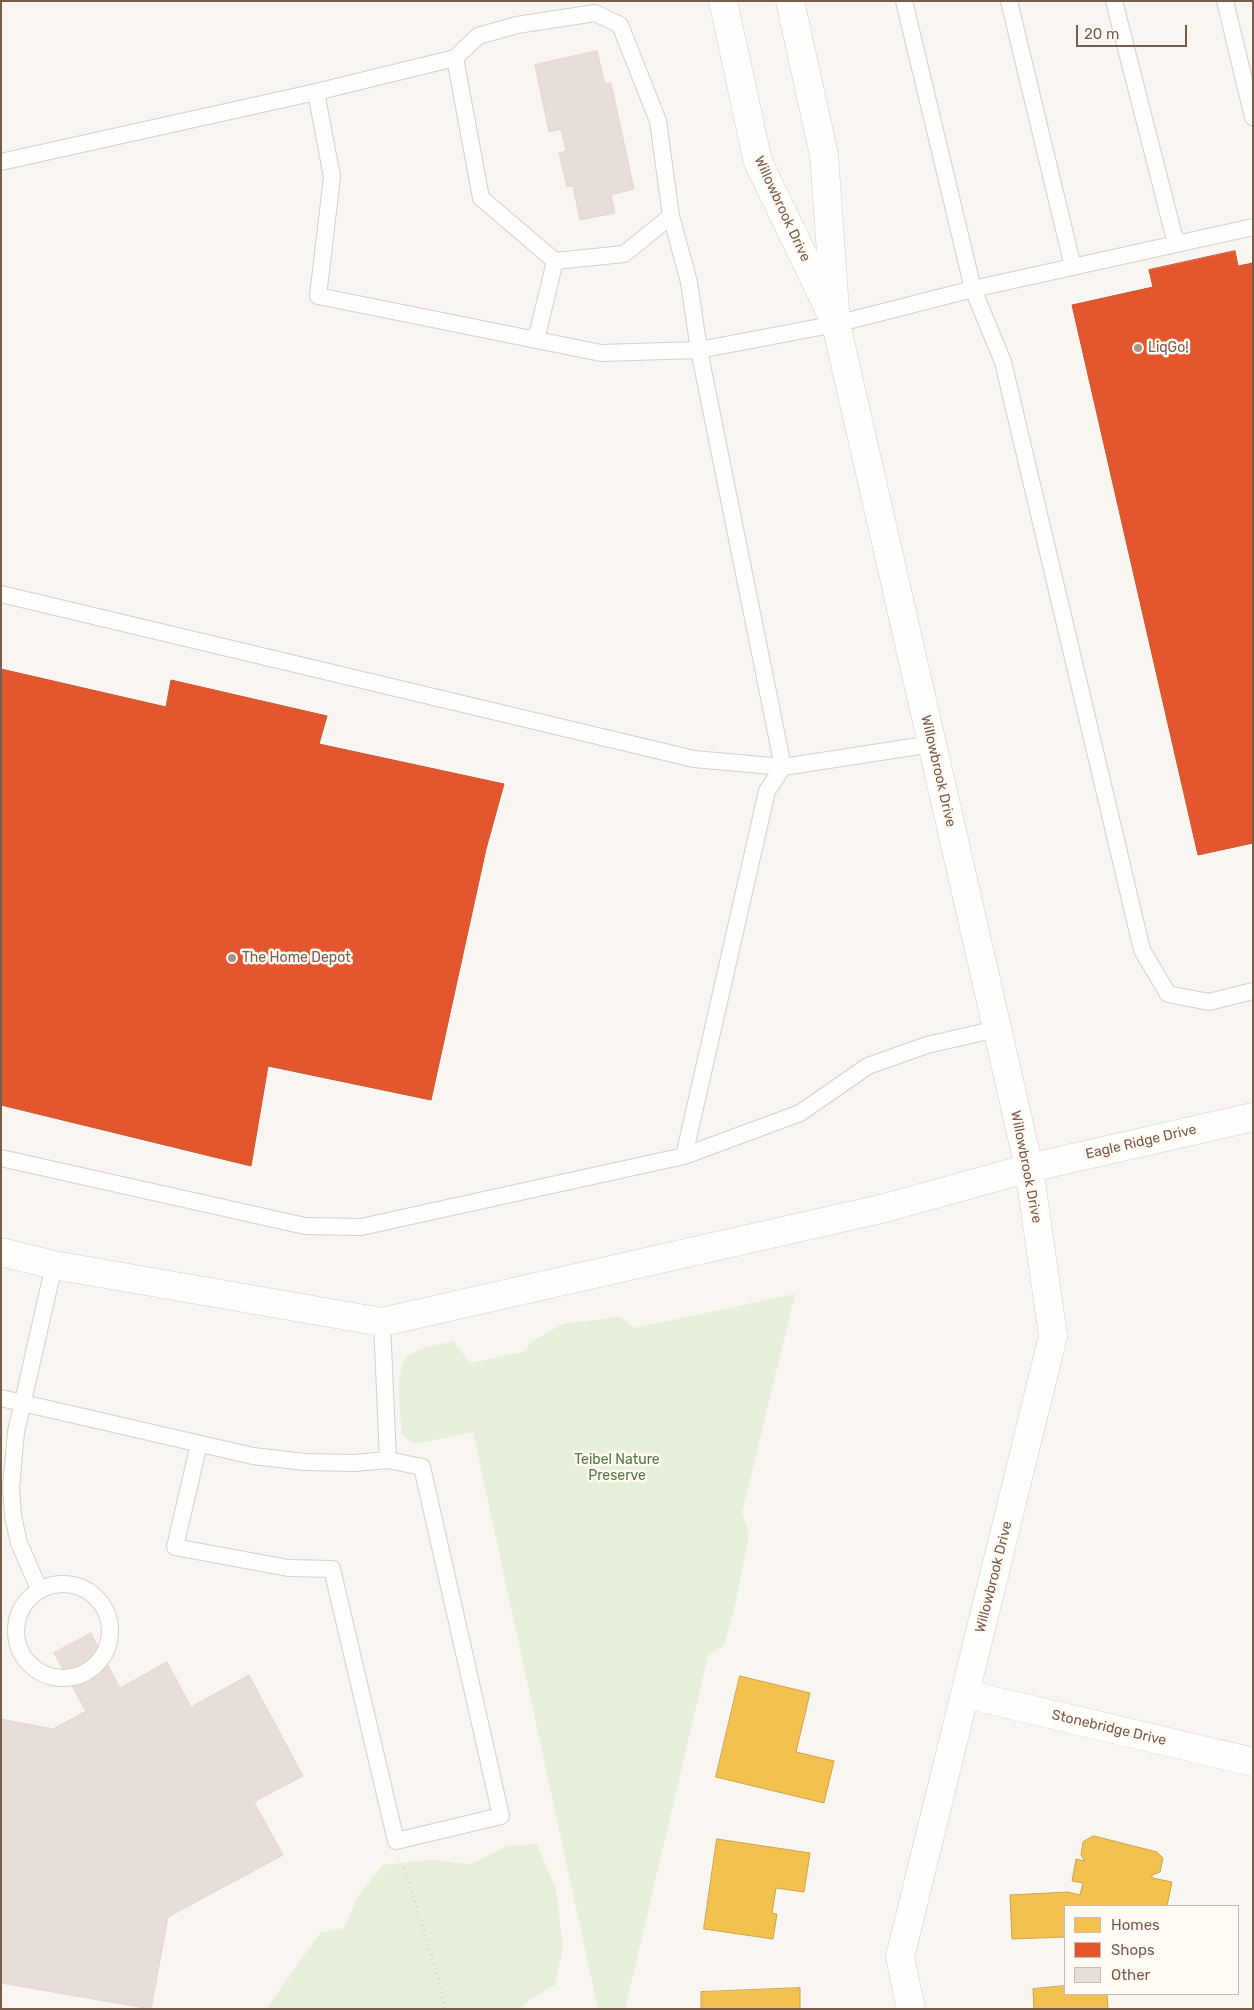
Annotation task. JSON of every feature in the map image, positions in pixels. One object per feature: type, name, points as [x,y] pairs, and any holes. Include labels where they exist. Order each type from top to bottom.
[{"type":"street","name":"Willowbrook Drive","points":[[723,1],[758,162],[836,324]]},
{"type":"street","name":"Willowbrook Drive","points":[[790,1],[824,155],[836,324],[1029,1168],[1053,1336],[900,1957],[911,2009]]},
{"type":"street","name":"Eagle Ridge Drive","points":[[382,1322],[885,1208],[1029,1168],[1253,1117]]},
{"type":"street","points":[[1,1252],[54,1265],[382,1322]]},
{"type":"street","name":"Stonebridge Drive","points":[[965,1694],[1253,1762]]},
{"type":"lane","points":[[904,1],[973,289],[1003,362],[1142,950],[1168,994],[1209,1002],[1253,991]]},
{"type":"lane","points":[[1009,1],[1073,267]]},
{"type":"lane","points":[[1114,1],[1176,244]]},
{"type":"lane","points":[[1225,1],[1253,117]]},
{"type":"lane","points":[[1,162],[316,92],[455,58],[478,36],[516,25],[595,13],[620,25],[658,122],[671,216],[689,282],[699,350],[783,767],[767,791],[684,1156]]},
{"type":"lane","points":[[455,58],[481,198],[555,262],[624,254],[671,216]]},
{"type":"lane","points":[[316,92],[332,177],[318,296],[601,353],[699,350],[836,324],[973,289],[1253,227]]},
{"type":"lane","points":[[536,340],[555,262]]},
{"type":"lane","points":[[1,594],[694,759],[783,767],[932,744]]},
{"type":"lane","points":[[1,1158],[305,1226],[361,1227],[684,1156],[800,1112],[868,1066],[927,1044],[997,1029]]},
{"type":"lane","points":[[39,1589],[19,1542],[7,1500],[11,1488],[16,1432],[54,1265]]},
{"type":"lane","points":[[382,1322],[388,1460]]},
{"type":"lane","points":[[1,1398],[253,1456],[305,1462],[354,1463],[388,1460],[422,1467],[501,1816],[396,1841],[332,1569],[288,1568],[175,1547],[199,1444]]},
{"type":"lane","points":[[71,1583],[86,1589],[100,1600],[108,1614],[110,1631],[108,1647],[99,1662],[87,1672],[73,1677],[58,1678],[44,1674],[31,1666],[22,1654],[16,1640],[18,1618],[28,1598],[39,1589],[55,1584],[71,1583]]},
{"type":"path","points":[[396,1841],[438,1976],[445,2009]]},
{"type":"green space","name":"Teibel Nature Preserve","points":[[795,1294],[742,1513],[749,1534],[736,1602],[724,1645],[708,1656],[625,2009],[598,2009],[473,1432],[422,1443],[411,1442],[402,1434],[399,1383],[402,1364],[410,1354],[416,1351],[453,1341],[470,1363],[527,1351],[529,1343],[563,1324],[620,1317],[635,1328]]},
{"type":"green space","points":[[537,1844],[556,1890],[563,1948],[555,1985],[532,1998],[519,2009],[266,2009],[320,1933],[344,1928],[358,1896],[383,1865],[431,1860],[471,1864],[507,1846]]},
{"type":"building: Homes","points":[[740,1676],[810,1693],[796,1752],[834,1761],[824,1803],[716,1777]]},
{"type":"building: Homes","points":[[1094,1836],[1157,1852],[1163,1858],[1160,1872],[1152,1875],[1152,1878],[1172,1882],[1167,1905],[1064,1905],[1064,1937],[1012,1939],[1010,1895],[1068,1892],[1080,1895],[1083,1883],[1072,1881],[1076,1859],[1085,1861],[1081,1855],[1083,1842]]},
{"type":"building: Homes","points":[[717,1839],[810,1853],[804,1892],[776,1888],[772,1913],[777,1914],[773,1939],[704,1929]]},
{"type":"building: Homes","points":[[1064,1986],[1064,1995],[1107,1995],[1108,2009],[1034,2009],[1033,1989]]},
{"type":"building: Homes","points":[[800,1988],[800,2009],[701,2009],[701,1992]]},
{"type":"building: Shops","points":[[1235,251],[1238,266],[1253,263],[1253,843],[1198,855],[1072,305],[1153,287],[1149,270]]},
{"type":"building: Shops","name":"The Home Depot","points":[[1,669],[166,707],[171,680],[327,716],[319,744],[504,784],[486,849],[431,1100],[268,1066],[251,1166],[1,1105]]},
{"type":"building: Other","points":[[597,51],[605,84],[611,83],[634,189],[611,195],[615,213],[580,220],[573,186],[567,187],[559,153],[566,151],[561,129],[549,132],[535,65]]},
{"type":"building: Other","points":[[91,1633],[120,1688],[167,1662],[191,1707],[249,1675],[303,1776],[254,1802],[283,1855],[168,1917],[151,2009],[1,1983],[1,1719],[53,1729],[86,1711],[54,1653]]},
{"type":"place","name":"LiqGo!","points":[[1138,348]]},
{"type":"place","name":"The Home Depot","points":[[232,958]]}]
